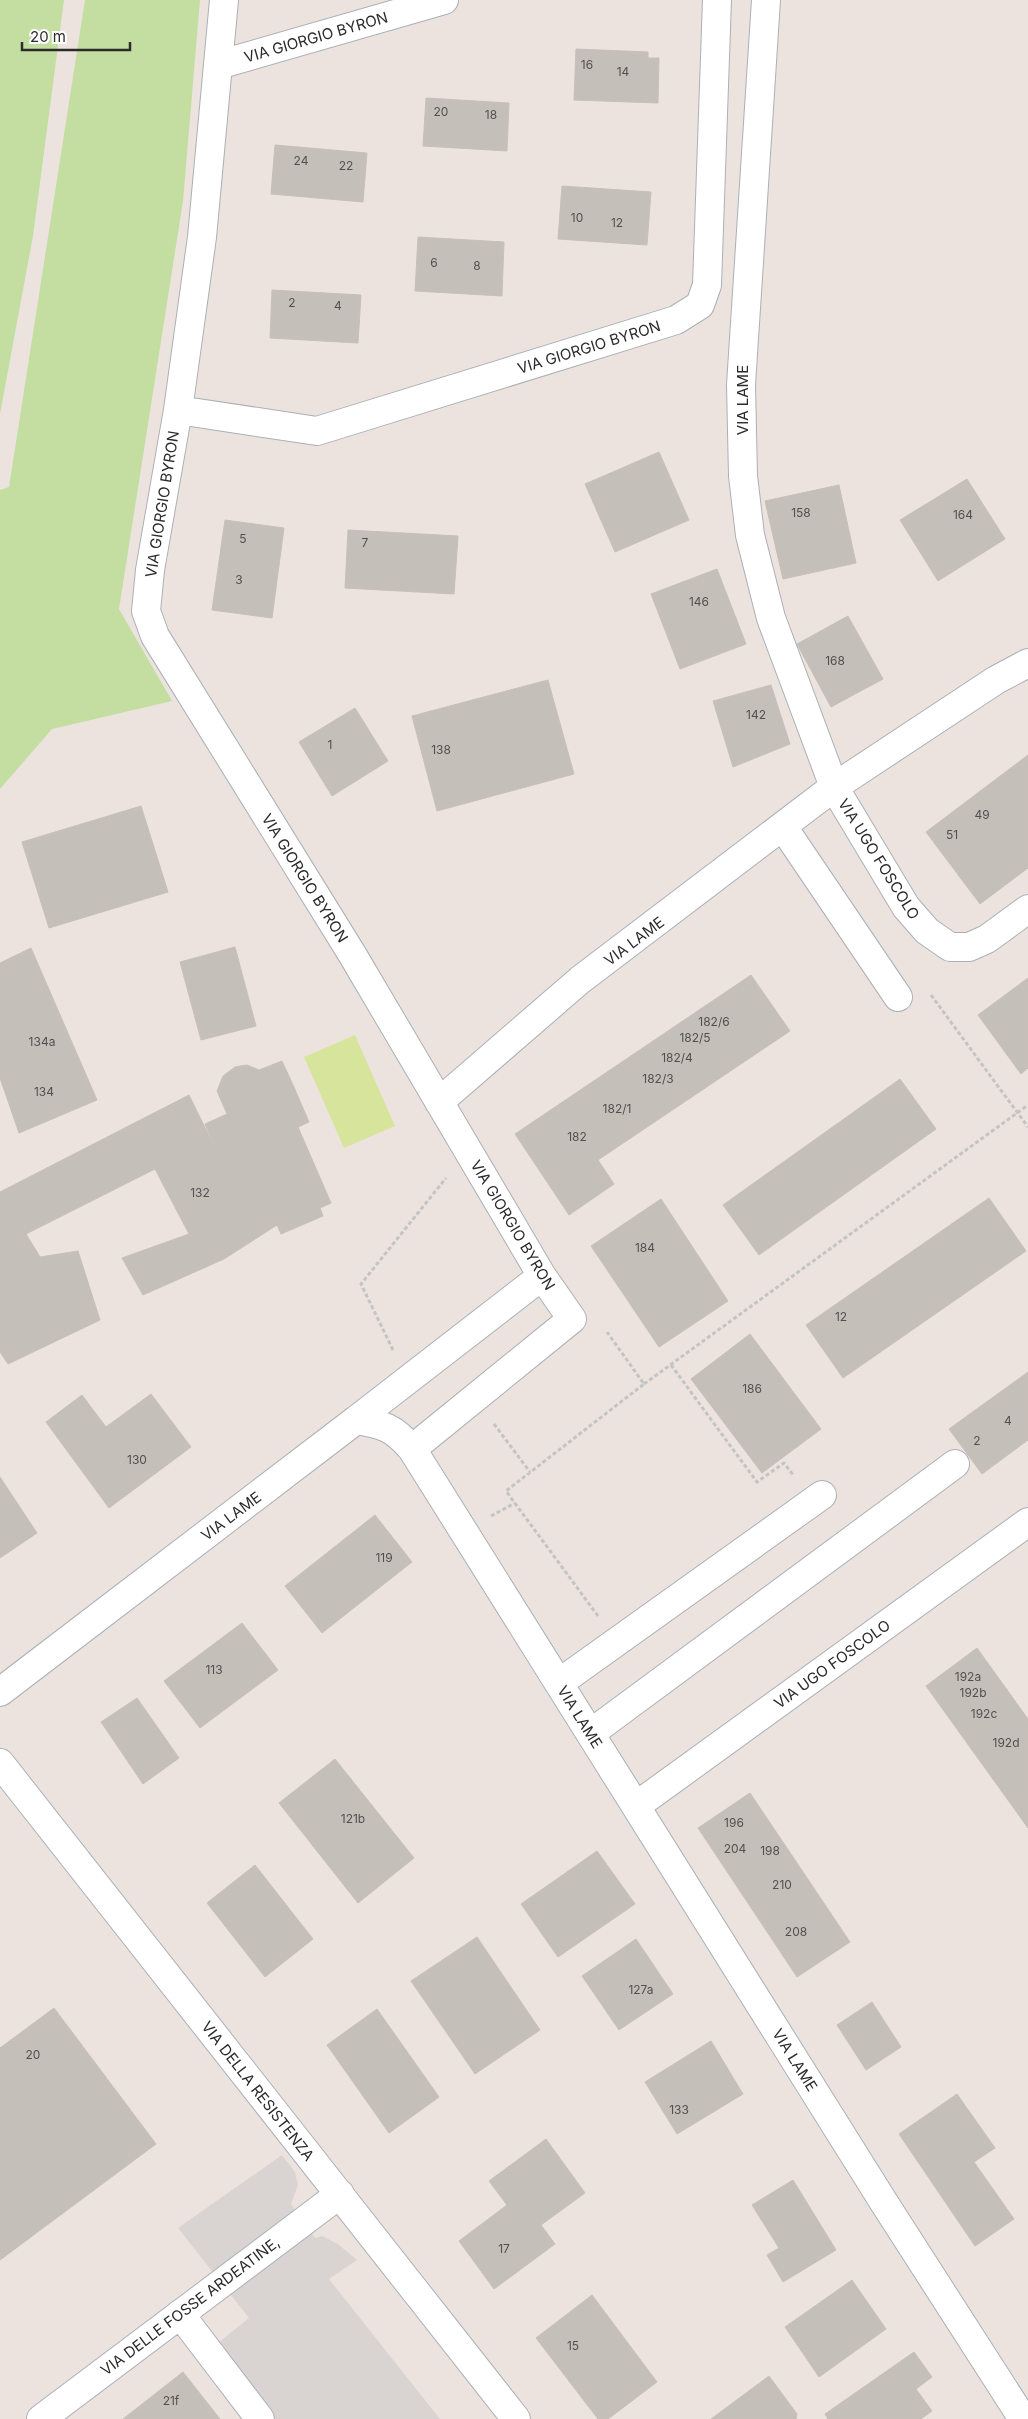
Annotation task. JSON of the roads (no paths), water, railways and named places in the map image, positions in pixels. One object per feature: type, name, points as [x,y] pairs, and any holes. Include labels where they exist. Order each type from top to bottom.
[{"type":"street","name":"VIA GIORGIO BYRON","points":[[224,0],[202,237],[178,410],[150,570],[146,611],[155,636],[352,954],[542,1276],[572,1319],[412,1449]]},
{"type":"street","name":"VIA GIORGIO BYRON","points":[[218,65],[444,0]]},
{"type":"street","name":"VIA GIORGIO BYRON","points":[[178,410],[317,430],[676,320],[700,305],[707,286],[717,0]]},
{"type":"street","name":"VIA LAME","points":[[766,0],[741,385],[743,476],[750,535],[770,618],[834,787]]},
{"type":"street","name":"VIA LAME","points":[[439,1102],[580,980],[834,787],[996,680],[1028,663]]},
{"type":"street","name":"VIA UGO FOSCOLO","points":[[834,787],[906,907],[927,931],[950,947],[969,947],[987,939],[1028,909]]},
{"type":"street","points":[[783,827],[898,997]]},
{"type":"street","points":[[356,1420],[542,1276]]},
{"type":"street","name":"VIA LAME","points":[[0,1692],[356,1420],[380,1424],[398,1433],[412,1449],[877,2192],[1023,2419]]},
{"type":"street","points":[[591,1733],[955,1464]]},
{"type":"street","points":[[559,1683],[817,1498]]},
{"type":"street","name":"VIA UGO FOSCOLO","points":[[636,1806],[1028,1522]]},
{"type":"street","name":"VIA DELLA RESISTENZA","points":[[0,1763],[516,2419]]},
{"type":"street","name":"VIA DELLE FOSSE ARDEATINE,","points":[[41,2419],[340,2194]]},
{"type":"street","points":[[180,2314],[260,2419]]}]
